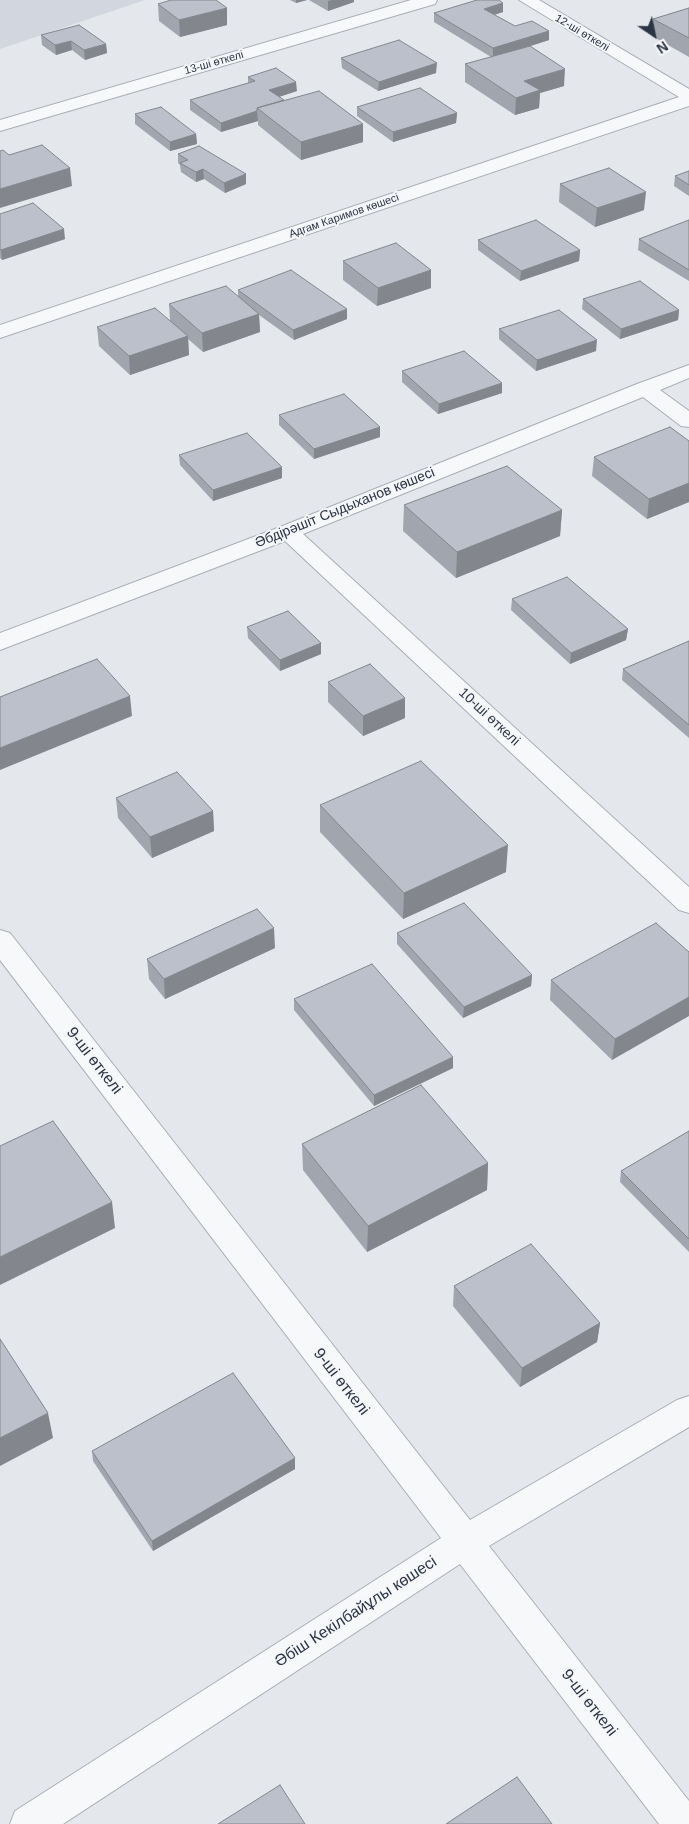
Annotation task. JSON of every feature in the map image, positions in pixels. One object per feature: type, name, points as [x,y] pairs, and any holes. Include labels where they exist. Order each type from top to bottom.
[{"type":"street","name":"13-ші өткелі","points":[[0,126],[429,0]]},
{"type":"street","name":"12-ші өткелі","points":[[527,0],[689,98]]},
{"type":"street","name":"Адгам Каримов көшесі","points":[[0,332],[689,98]]},
{"type":"street","name":"Әбдірәшіт Сыдыханов көшесі","points":[[0,642],[288,532],[689,371]]},
{"type":"street","points":[[644,388],[689,421]]},
{"type":"street","name":"10-ші өткелі","points":[[288,532],[689,903]]},
{"type":"street","name":"9-ші өткелі","points":[[0,940],[683,1824]]},
{"type":"street","name":"Әбіш Кекілбайұлы көшесі","points":[[29,1824],[464,1542],[689,1410]]},
{"type":"shaded area","points":[[0,0],[145,0],[0,49]]},
{"type":"building","points":[[171,0],[216,0],[227,8],[179,20],[158,4]]},
{"type":"building","points":[[477,0],[499,0],[503,3],[484,9],[515,26],[532,21],[549,31],[493,48],[434,13]]},
{"type":"building","points":[[689,8],[689,38],[653,19]]},
{"type":"building","points":[[79,25],[106,44],[84,50],[71,41],[55,45],[41,35]]},
{"type":"building","points":[[399,40],[437,63],[379,82],[341,58]]},
{"type":"building","points":[[530,46],[565,69],[524,81],[540,90],[516,98],[465,64]]},
{"type":"building","points":[[276,68],[296,82],[269,90],[284,100],[257,108],[257,111],[221,123],[190,100],[255,81],[248,77]]},
{"type":"building","points":[[420,88],[457,113],[393,132],[357,107]]},
{"type":"building","points":[[319,91],[363,124],[301,142],[257,108]]},
{"type":"building","points":[[161,107],[196,134],[170,142],[135,114]]},
{"type":"building","points":[[42,145],[70,168],[0,189],[0,151],[3,150],[9,155]]},
{"type":"building","points":[[199,146],[246,174],[224,183],[203,169],[196,172],[180,163],[188,160],[178,154]]},
{"type":"building","points":[[609,168],[646,192],[597,208],[560,184]]},
{"type":"building","points":[[689,171],[689,185],[675,176]]},
{"type":"building","points":[[33,203],[64,229],[1,250],[0,214]]},
{"type":"building","points":[[536,220],[580,250],[521,271],[478,240]]},
{"type":"building","points":[[689,220],[689,270],[639,239]]},
{"type":"building","points":[[396,243],[431,270],[378,288],[343,261]]},
{"type":"building","points":[[291,270],[347,309],[293,330],[238,290]]},
{"type":"building","points":[[640,281],[679,310],[621,329],[583,299]]},
{"type":"building","points":[[226,286],[259,314],[202,333],[169,304]]},
{"type":"building","points":[[155,308],[188,336],[129,356],[97,327]]},
{"type":"building","points":[[559,310],[597,340],[537,360],[499,329]]},
{"type":"building","points":[[464,351],[502,383],[439,404],[402,371]]},
{"type":"building","points":[[344,394],[380,427],[314,449],[279,415]]},
{"type":"building","points":[[670,427],[689,441],[689,483],[649,499],[594,457]]},
{"type":"building","points":[[247,433],[282,467],[213,490],[179,455]]},
{"type":"building","points":[[507,466],[562,510],[457,552],[404,505]]},
{"type":"building","points":[[567,577],[628,629],[571,653],[512,599]]},
{"type":"building","points":[[288,611],[321,643],[280,660],[247,627]]},
{"type":"building","points":[[689,641],[689,725],[623,669]]},
{"type":"building","points":[[97,659],[130,696],[0,748],[0,697]]},
{"type":"building","points":[[370,664],[405,698],[363,716],[328,682]]},
{"type":"building","points":[[421,761],[508,845],[404,893],[320,805]]},
{"type":"building","points":[[177,772],[213,811],[150,837],[116,798]]},
{"type":"building","points":[[464,903],[532,975],[464,1007],[397,933]]},
{"type":"building","points":[[257,909],[274,928],[164,979],[147,959]]},
{"type":"building","points":[[656,923],[689,952],[689,997],[615,1039],[551,980]]},
{"type":"building","points":[[372,964],[453,1057],[374,1095],[294,999]]},
{"type":"building","points":[[421,1085],[488,1163],[368,1226],[302,1144]]},
{"type":"building","points":[[53,1121],[112,1202],[0,1257],[0,1146]]},
{"type":"building","points":[[689,1131],[689,1239],[621,1171]]},
{"type":"building","points":[[531,1244],[600,1323],[522,1368],[454,1286]]},
{"type":"building","points":[[0,1339],[48,1413],[0,1438]]},
{"type":"building","points":[[233,1373],[295,1458],[152,1541],[92,1451]]},
{"type":"building","points":[[517,1777],[552,1824],[446,1824]]},
{"type":"building","points":[[280,1785],[305,1824],[218,1824]]}]
